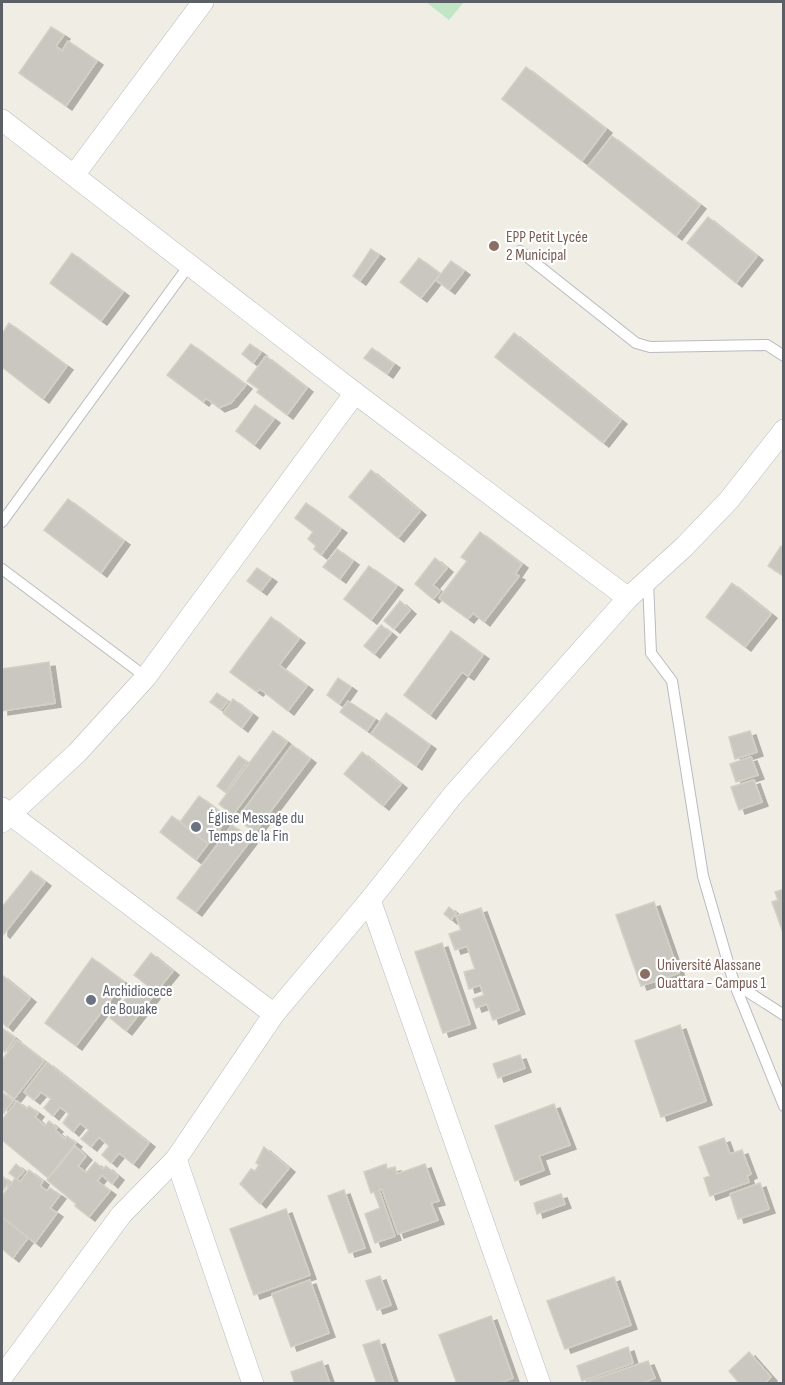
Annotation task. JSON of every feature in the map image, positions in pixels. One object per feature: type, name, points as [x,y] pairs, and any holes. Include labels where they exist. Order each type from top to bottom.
[{"type":"street","points":[[74,175],[203,2]]},
{"type":"street","points":[[2,120],[355,393],[628,598]]},
{"type":"street","points":[[274,1014],[4,815],[77,753],[146,676],[355,393]]},
{"type":"street","points":[[2,1377],[120,1215],[176,1159],[274,1014],[370,900],[453,795],[628,598],[684,547],[729,500],[783,430]]},
{"type":"street","points":[[370,900],[540,1383]]},
{"type":"street","points":[[176,1159],[253,1383]]},
{"type":"lane","points":[[520,251],[636,343],[650,347],[767,345],[783,356]]},
{"type":"lane","points":[[2,522],[190,264]]},
{"type":"lane","points":[[2,569],[146,676]]},
{"type":"lane","points":[[648,581],[651,653],[672,681],[703,876],[734,983],[783,1106]]},
{"type":"lane","points":[[734,983],[783,1015]]},
{"type":"green space","points":[[426,2],[464,2],[449,20]]},
{"type":"building","points":[[51,27],[64,35],[56,46],[62,51],[68,41],[97,61],[66,106],[19,73]]},
{"type":"building","points":[[526,67],[606,129],[582,161],[502,99]]},
{"type":"building","points":[[612,136],[700,205],[676,236],[588,166]]},
{"type":"building","points":[[708,217],[757,256],[736,283],[687,243]]},
{"type":"building","points":[[371,249],[379,255],[360,281],[353,276]]},
{"type":"building","points":[[72,253],[123,292],[101,321],[50,283]]},
{"type":"building","points":[[419,258],[440,274],[421,298],[400,282]]},
{"type":"building","points":[[451,261],[464,271],[449,290],[436,280]]},
{"type":"building","points":[[9,323],[67,366],[43,399],[2,367],[2,334]]},
{"type":"building","points":[[514,333],[621,420],[603,443],[495,357]]},
{"type":"building","points":[[191,344],[246,385],[231,403],[219,408],[206,398],[203,402],[167,375]]},
{"type":"building","points":[[250,344],[261,352],[253,363],[242,354]]},
{"type":"building","points":[[372,348],[394,364],[387,374],[364,358]]},
{"type":"building","points":[[266,356],[307,388],[287,415],[257,392],[259,389],[247,381]]},
{"type":"building","points":[[255,405],[274,419],[254,445],[236,431]]},
{"type":"building","points":[[371,470],[420,511],[398,538],[349,497]]},
{"type":"building","points":[[68,499],[124,541],[101,573],[44,530]]},
{"type":"building","points":[[306,503],[341,529],[321,555],[308,539],[313,532],[295,518]]},
{"type":"building","points":[[480,532],[522,564],[515,574],[519,576],[484,622],[473,613],[468,619],[439,598],[467,561],[461,557]]},
{"type":"building","points":[[781,546],[784,548],[784,576],[768,566]]},
{"type":"building","points":[[337,549],[353,561],[340,579],[323,567]]},
{"type":"building","points":[[435,558],[447,568],[433,585],[440,591],[433,599],[415,584]]},
{"type":"building","points":[[369,566],[397,586],[371,620],[344,599]]},
{"type":"building","points":[[257,568],[271,578],[261,591],[247,581]]},
{"type":"building","points":[[732,583],[771,614],[745,647],[706,617]]},
{"type":"building","points":[[400,601],[410,610],[394,629],[384,621]]},
{"type":"building","points":[[271,617],[299,639],[279,665],[307,686],[288,711],[260,689],[257,692],[230,672]]},
{"type":"building","points":[[381,625],[391,633],[374,654],[364,646]]},
{"type":"building","points":[[451,631],[483,655],[468,676],[462,672],[430,715],[404,695]]},
{"type":"building","points":[[49,662],[55,703],[2,711],[2,669]]},
{"type":"building","points":[[338,678],[351,687],[339,704],[327,695]]},
{"type":"building","points":[[217,693],[228,701],[221,710],[210,702]]},
{"type":"building","points":[[233,699],[252,714],[242,728],[223,713]]},
{"type":"building","points":[[348,701],[375,719],[367,731],[340,712]]},
{"type":"building","points":[[386,713],[430,745],[416,766],[371,734]]},
{"type":"building","points":[[273,731],[287,742],[233,815],[219,804]]},
{"type":"building","points":[[750,731],[757,752],[735,759],[729,737]]},
{"type":"building","points":[[292,745],[310,759],[255,832],[237,819]]},
{"type":"building","points":[[362,752],[401,784],[383,806],[344,774]]},
{"type":"building","points":[[239,756],[247,762],[225,792],[217,786]]},
{"type":"building","points":[[751,757],[758,775],[736,782],[730,764]]},
{"type":"building","points":[[754,780],[762,802],[739,810],[731,787]]},
{"type":"building","points":[[199,796],[228,818],[208,844],[180,822]]},
{"type":"building","points":[[172,816],[208,844],[196,860],[160,832]]},
{"type":"building","points":[[232,825],[251,840],[196,912],[177,898]]},
{"type":"building","points":[[31,871],[45,882],[4,934],[2,932],[2,907]]},
{"type":"building","points":[[784,889],[784,935],[772,902],[778,900],[775,892]]},
{"type":"building","points":[[654,902],[679,973],[641,986],[616,915]]},
{"type":"building","points":[[449,907],[456,913],[451,920],[444,914]]},
{"type":"building","points":[[481,908],[519,1010],[493,1020],[487,1004],[476,1008],[473,999],[484,995],[480,985],[469,989],[464,972],[475,969],[467,946],[455,950],[449,934],[461,930],[456,916]]},
{"type":"building","points":[[442,943],[470,1024],[443,1033],[415,952]]},
{"type":"building","points":[[151,953],[173,971],[156,992],[134,975]]},
{"type":"building","points":[[92,958],[124,982],[76,1046],[45,1023]]},
{"type":"building","points":[[2,975],[30,998],[7,1027],[2,1022]]},
{"type":"building","points":[[138,983],[154,995],[126,1031],[110,1018]]},
{"type":"building","points":[[680,1025],[706,1101],[661,1117],[635,1041]]},
{"type":"building","points":[[2,1028],[15,1038],[5,1052],[2,1049]]},
{"type":"building","points":[[17,1040],[44,1061],[14,1099],[2,1089],[2,1060]]},
{"type":"building","points":[[520,1055],[525,1068],[498,1078],[493,1064]]},
{"type":"building","points":[[47,1062],[149,1143],[133,1164],[119,1153],[111,1163],[102,1155],[109,1146],[99,1137],[91,1147],[81,1139],[89,1130],[80,1123],[73,1132],[63,1123],[69,1114],[60,1107],[53,1116],[44,1108],[51,1099],[41,1092],[34,1100],[24,1092]]},
{"type":"building","points":[[2,1092],[13,1101],[2,1115]]},
{"type":"building","points":[[17,1101],[27,1109],[29,1106],[38,1113],[35,1117],[45,1126],[49,1121],[65,1139],[67,1136],[76,1143],[48,1178],[2,1140],[2,1120]]},
{"type":"building","points":[[554,1104],[570,1145],[539,1156],[544,1170],[515,1181],[495,1126]]},
{"type":"building","points":[[724,1138],[730,1154],[742,1150],[751,1174],[747,1176],[749,1182],[710,1196],[704,1178],[710,1176],[699,1147]]},
{"type":"building","points":[[75,1146],[86,1156],[78,1166],[86,1173],[95,1162],[103,1169],[106,1166],[118,1176],[112,1184],[102,1175],[97,1181],[110,1191],[89,1217],[47,1180]]},
{"type":"building","points":[[264,1147],[289,1168],[260,1204],[240,1184],[251,1169],[255,1171],[259,1165],[256,1163]]},
{"type":"building","points":[[16,1164],[24,1171],[17,1179],[9,1173]]},
{"type":"building","points":[[386,1164],[387,1169],[395,1167],[397,1174],[425,1164],[439,1201],[431,1203],[438,1220],[398,1234],[382,1189],[379,1190],[395,1236],[375,1243],[365,1214],[380,1208],[374,1192],[371,1193],[364,1172]]},
{"type":"building","points":[[29,1170],[43,1181],[40,1186],[47,1191],[50,1188],[60,1195],[50,1208],[57,1213],[35,1243],[2,1217],[2,1196],[15,1178],[20,1182]]},
{"type":"building","points":[[2,1176],[9,1182],[2,1192]]},
{"type":"building","points":[[760,1183],[769,1209],[738,1219],[730,1194]]},
{"type":"building","points":[[344,1190],[365,1248],[349,1253],[328,1196]]},
{"type":"building","points":[[561,1194],[565,1204],[537,1214],[534,1203]]},
{"type":"building","points":[[286,1209],[310,1275],[254,1295],[230,1229]]},
{"type":"building","points":[[2,1217],[28,1238],[13,1258],[2,1249]]},
{"type":"building","points":[[380,1276],[391,1305],[377,1310],[366,1281]]},
{"type":"building","points":[[614,1277],[631,1325],[565,1349],[547,1301]]},
{"type":"building","points":[[310,1280],[329,1333],[291,1347],[272,1294]]},
{"type":"building","points":[[491,1316],[513,1378],[498,1384],[457,1384],[439,1335]]},
{"type":"building","points":[[379,1340],[394,1384],[377,1384],[363,1345]]},
{"type":"building","points":[[628,1347],[633,1363],[582,1381],[577,1366]]},
{"type":"building","points":[[749,1352],[771,1377],[764,1384],[740,1384],[729,1371]]},
{"type":"building","points":[[322,1361],[330,1384],[295,1384],[291,1372]]},
{"type":"building","points":[[648,1361],[655,1378],[640,1384],[588,1384],[587,1382]]},
{"type":"place","name":"EPP Petit Lycée 2 Municipal","points":[[494,246]]},
{"type":"place","name":"Église Message du Temps de la Fin","points":[[196,827]]},
{"type":"place","name":"Université Alassane Ouattara - Campus 1","points":[[645,974]]},
{"type":"place","name":"Archidiocece de Bouake","points":[[91,1000]]}]
